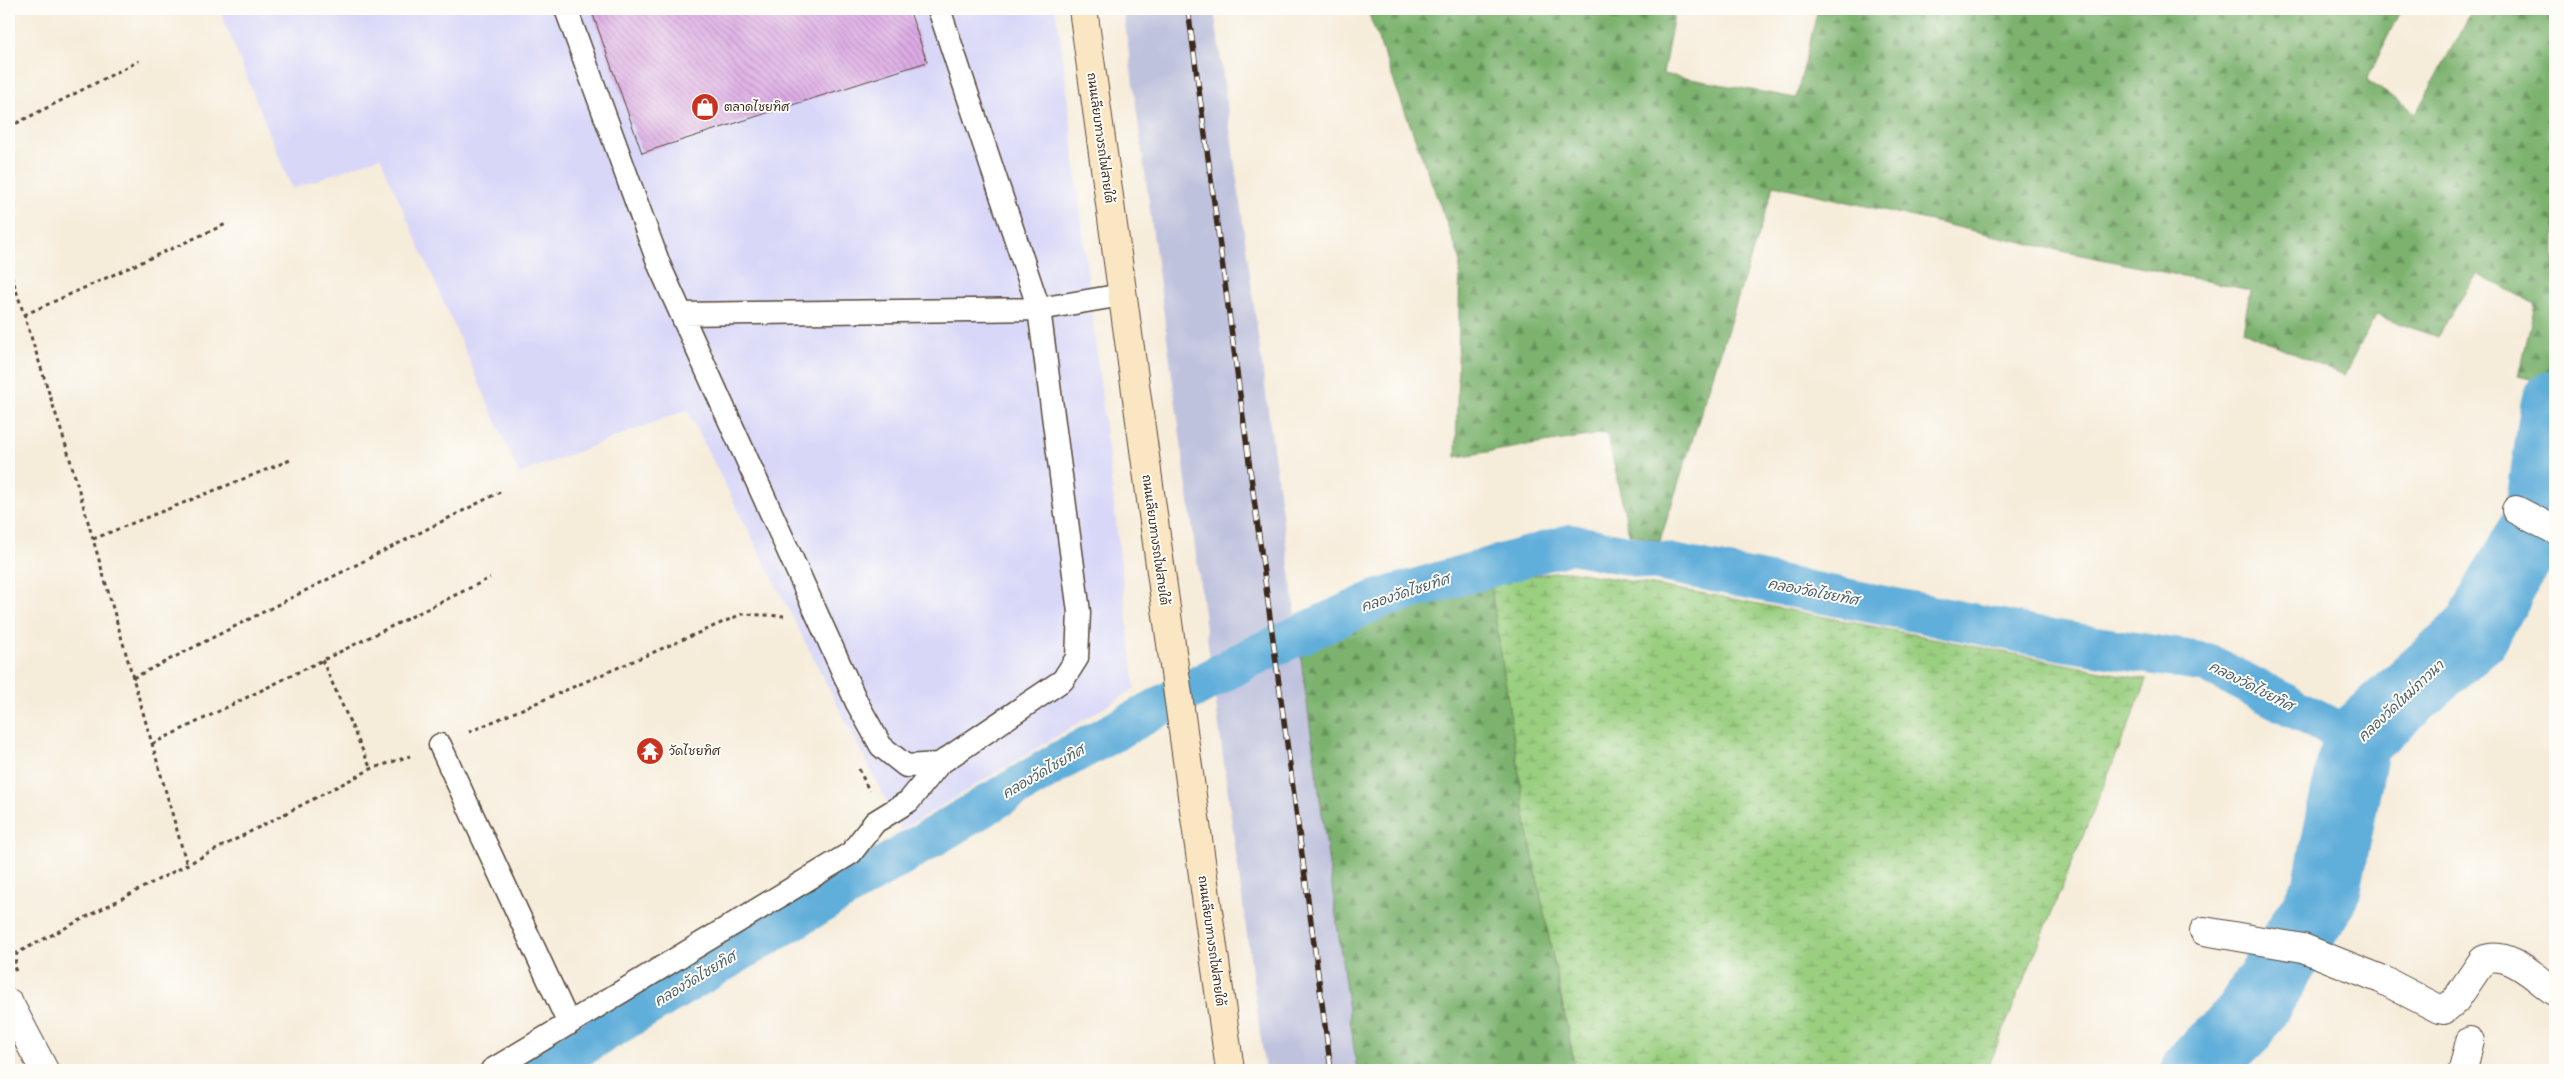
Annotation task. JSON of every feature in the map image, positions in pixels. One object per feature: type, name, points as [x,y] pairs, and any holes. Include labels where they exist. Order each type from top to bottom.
[{"type":"main road","name":"ถนนเลียบทางรถไฟสายใต้","points":[[1083,9],[1163,598],[1230,1070]]},
{"type":"street","points":[[2516,510],[2555,530]]},
{"type":"street","points":[[2204,931],[2303,948],[2381,979],[2444,1010],[2455,1001],[2483,960],[2490,957],[2497,956],[2512,962],[2555,992]]},
{"type":"street","points":[[9,1003],[44,1070]]},
{"type":"street","points":[[2463,1070],[2470,1041]]},
{"type":"lane","points":[[566,9],[660,267],[857,703],[882,746],[906,766],[940,764]]},
{"type":"lane","points":[[492,1070],[851,853],[875,822],[909,801],[940,764],[1063,680],[1077,658],[1079,612],[1039,310],[939,9]]},
{"type":"lane","points":[[682,314],[1039,310],[1122,295]]},
{"type":"lane","points":[[440,745],[569,1024]]},
{"type":"path","points":[[9,127],[140,61]]},
{"type":"path","points":[[24,315],[226,224]]},
{"type":"path","points":[[9,268],[93,539],[187,864]]},
{"type":"path","points":[[93,539],[293,459]]},
{"type":"path","points":[[133,678],[504,490]]},
{"type":"path","points":[[152,744],[490,578]]},
{"type":"path","points":[[322,660],[371,769]]},
{"type":"shaded area","points":[[219,9],[1055,9],[1062,48],[1135,689],[901,830],[687,410],[519,474],[380,157],[292,189]]},
{"type":"shaded area","points":[[1123,9],[1214,9],[1357,1070],[1265,1070]]},
{"type":"green space","points":[[1367,9],[1459,11],[1459,9],[1675,9],[1663,74],[1796,98],[1818,9],[2401,9],[2367,80],[2416,113],[2473,9],[2555,9],[2555,385],[2519,376],[2535,304],[2477,274],[2437,337],[2376,315],[2344,375],[2243,331],[2250,290],[2057,250],[1774,185],[1660,541],[1629,534],[1607,433],[1456,457],[1460,259]]},
{"type":"green space","points":[[1569,571],[1717,596],[2147,680],[1987,1070],[1603,1070],[1574,1061],[1528,832],[1490,581]]},
{"type":"green space","points":[[1490,581],[1528,832],[1575,1070],[1357,1070],[1299,644]]},
{"type":"building","name":"ตลาดไชยทิศ","points":[[591,9],[909,9],[927,62],[642,153]]},
{"type":"waterway","name":"คลองวัดใหม่ภาวนา","points":[[2195,1070],[2244,1023],[2326,892],[2356,740],[2475,633],[2538,521],[2555,405]]},
{"type":"waterway","name":"คลองวัดไชยทิศ","points":[[541,1070],[1064,759],[1249,658],[1376,600],[1571,544],[2063,641],[2207,663],[2356,740]]},
{"type":"railway","points":[[1188,9],[1331,1070]]},
{"type":"place","name":"ตลาดไชยทิศ","points":[[705,107]]},
{"type":"place","name":"วัดไชยทิศ","points":[[650,751]]}]
